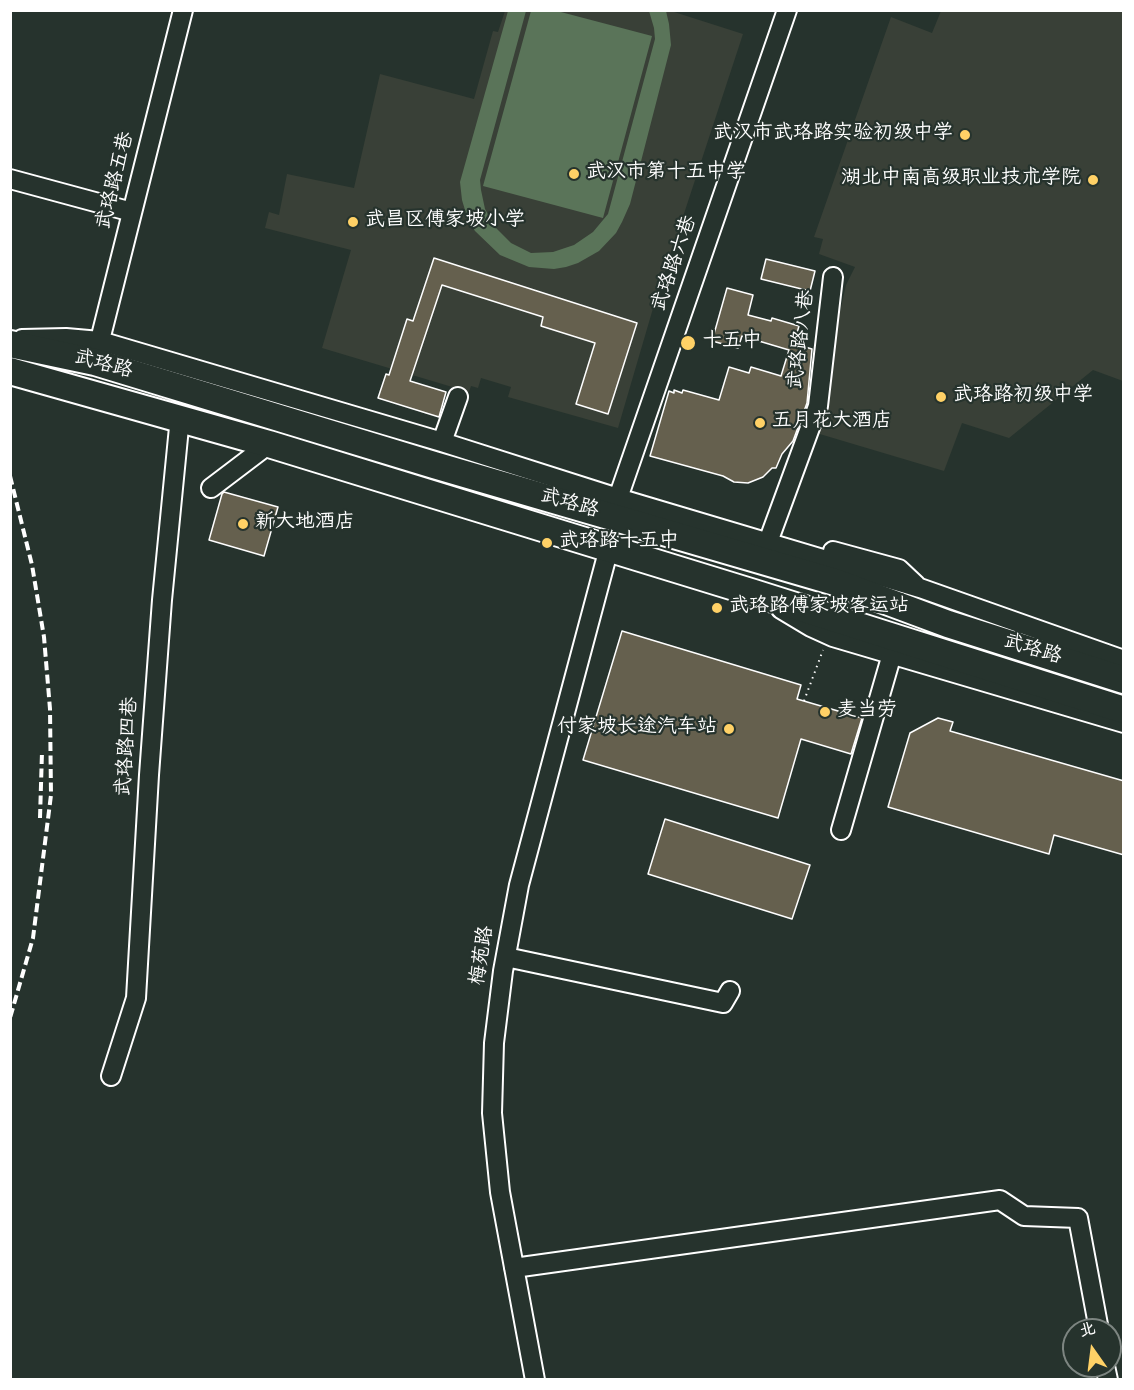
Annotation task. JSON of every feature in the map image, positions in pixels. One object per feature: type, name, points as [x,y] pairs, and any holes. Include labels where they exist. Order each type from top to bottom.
[{"type":"highway","name":"武珞路","points":[[10,342],[97,352],[434,465],[835,582],[948,624],[1124,680]]},
{"type":"highway","name":"武珞路","points":[[10,371],[180,417],[269,444],[754,593],[1124,710]]},
{"type":"street","name":"武珞路五巷","points":[[97,352],[183,10]]},
{"type":"street","name":"武珞路六巷","points":[[618,498],[787,10]]},
{"type":"street","points":[[10,179],[132,212]]},
{"type":"street","name":"武珞路八巷","points":[[768,542],[818,406],[833,278]]},
{"type":"street","name":"武珞路","points":[[97,352],[442,441],[618,498],[920,588],[1124,660]]},
{"type":"street","points":[[442,441],[458,397]]},
{"type":"street","name":"武珞路四巷","points":[[111,1076],[136,998],[162,600],[180,417]]},
{"type":"street","points":[[211,488],[269,444]]},
{"type":"street","name":"梅苑路","points":[[535,1380],[500,1192],[492,1113],[494,1042],[519,885],[609,548]]},
{"type":"street","name":"武珞路","points":[[754,593],[811,627],[824,643],[892,654],[1124,723]]},
{"type":"street","points":[[841,830],[892,654]]},
{"type":"street","points":[[506,957],[723,1003],[730,991]]},
{"type":"street","points":[[514,1269],[1000,1200],[1024,1216],[1078,1218],[1097,1318]]},
{"type":"path","points":[[804,701],[824,643]]},
{"type":"shaded area","name":"武汉市第十五中学","points":[[505,11],[671,11],[743,34],[654,305],[618,428],[508,397],[511,387],[481,378],[478,388],[471,386],[469,392],[322,348],[351,250],[265,228],[269,212],[279,215],[287,174],[354,188],[380,74],[474,99],[493,31],[498,32]]},
{"type":"shaded area","points":[[941,11],[1123,11],[1123,381],[1093,370],[1009,438],[962,423],[944,471],[813,432],[846,285],[855,267],[819,254],[823,239],[814,237],[891,17],[932,33]]},
{"type":"green space","points":[[508,11],[526,11],[480,180],[485,209],[495,227],[511,243],[531,253],[553,252],[574,245],[593,232],[608,214],[655,39],[649,11],[666,11],[669,24],[671,45],[630,204],[616,233],[599,251],[566,267],[554,269],[529,267],[500,255],[475,231],[468,220],[462,200],[460,182]]},
{"type":"green space","points":[[531,11],[557,11],[652,36],[603,218],[483,186]]},
{"type":"building","points":[[434,258],[637,323],[608,414],[576,404],[595,343],[541,326],[543,317],[442,285],[410,381],[446,392],[439,417],[378,398],[386,374],[389,375],[407,319],[413,321]]},
{"type":"building","points":[[766,259],[815,271],[810,291],[761,279]]},
{"type":"building","points":[[727,288],[753,295],[748,315],[771,321],[772,318],[799,326],[797,333],[801,334],[798,345],[812,349],[807,403],[793,441],[782,454],[776,468],[772,468],[763,477],[748,483],[734,482],[723,476],[650,456],[669,391],[682,393],[683,390],[719,400],[729,367],[749,373],[751,367],[781,376],[789,350],[742,336],[738,348],[712,341]]},
{"type":"building","name":"新大地酒店","points":[[224,492],[278,507],[264,556],[209,540]]},
{"type":"building","name":"付家坡长途汽车站","points":[[622,631],[801,685],[797,699],[862,718],[851,754],[801,739],[778,818],[583,760]]},
{"type":"building","points":[[938,718],[953,722],[950,731],[1124,781],[1124,855],[1054,835],[1049,854],[888,807],[910,733]]},
{"type":"building","points":[[665,819],[810,865],[792,919],[648,874]]},
{"type":"railway","points":[[10,476],[32,565],[44,637],[50,709],[51,795],[33,938],[10,1018]]},
{"type":"railway","points":[[40,818],[42,752]]},
{"type":"place","name":"武汉市武珞路实验初级中学","points":[[965,135]]},
{"type":"place","name":"武汉市第十五中学","points":[[574,174]]},
{"type":"place","name":"湖北中南高级职业技术学院","points":[[1093,180]]},
{"type":"place","name":"武昌区傅家坡小学","points":[[353,222]]},
{"type":"place","name":"十五中","points":[[688,343]]},
{"type":"place","name":"武珞路初级中学","points":[[941,397]]},
{"type":"place","name":"五月花大酒店","points":[[760,423]]},
{"type":"place","name":"新大地酒店","points":[[243,524]]},
{"type":"place","name":"武珞路十五中","points":[[547,543]]},
{"type":"place","name":"武珞路傅家坡客运站","points":[[717,608]]},
{"type":"place","name":"麦当劳","points":[[825,712]]},
{"type":"place","name":"付家坡长途汽车站","points":[[729,729]]}]
